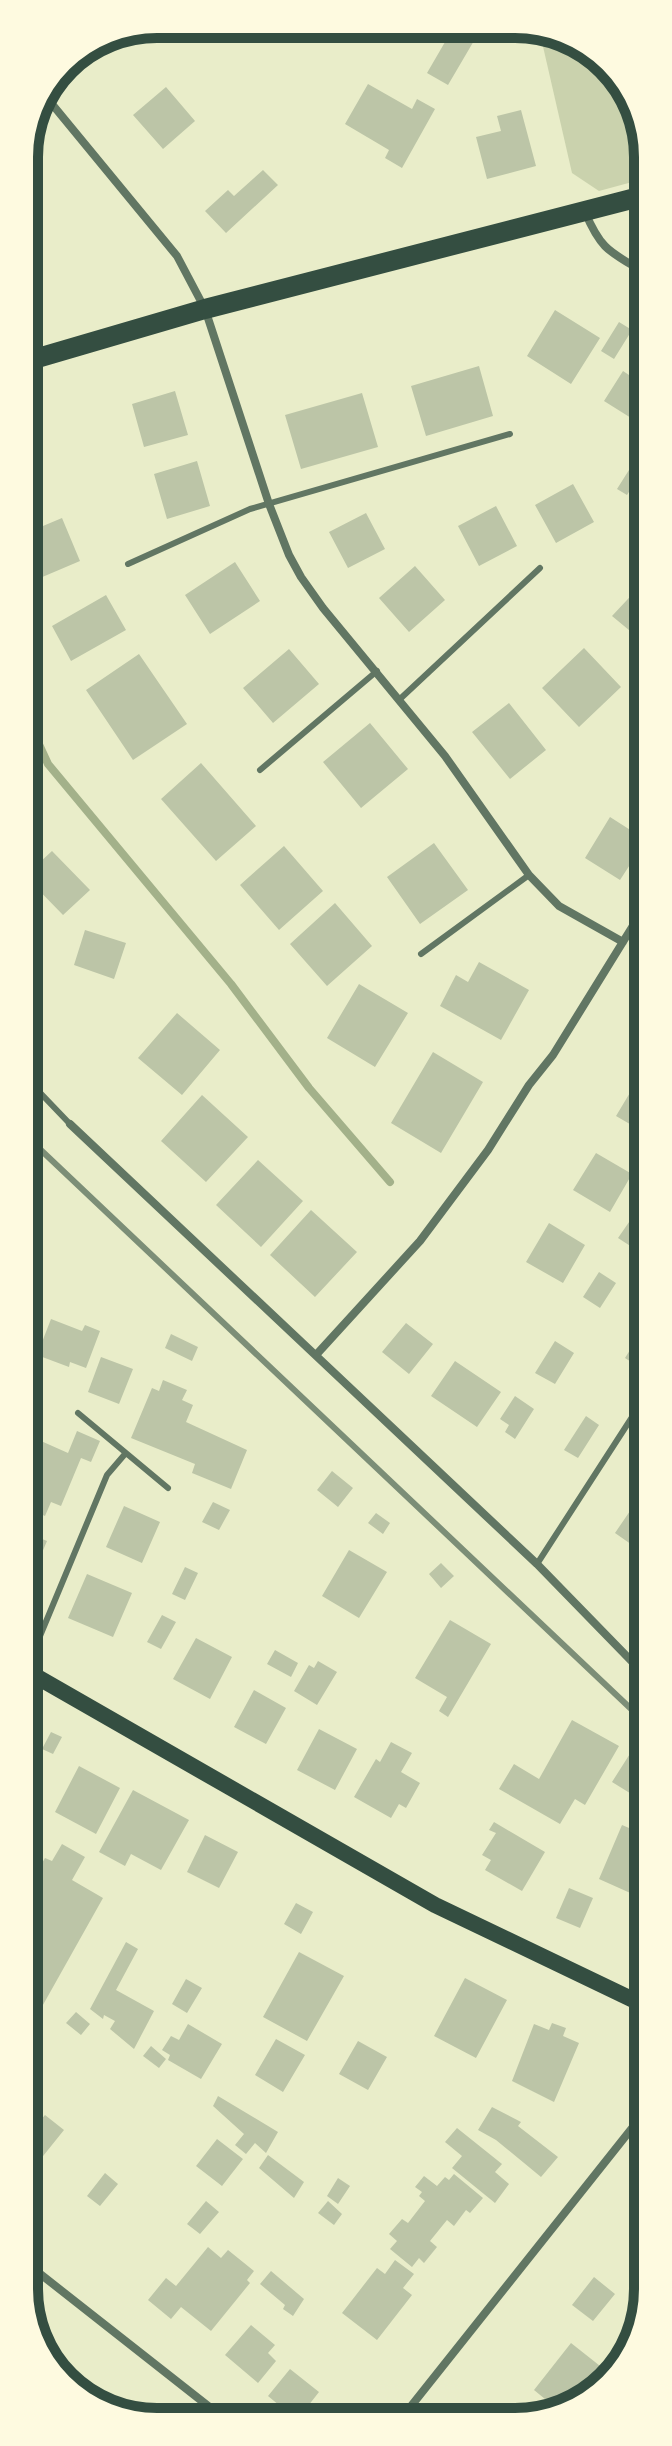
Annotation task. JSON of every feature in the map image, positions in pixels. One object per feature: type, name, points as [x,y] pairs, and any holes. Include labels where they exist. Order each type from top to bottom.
[{"type":"main road","points":[[38,358],[205,309],[634,198]]},
{"type":"main road","points":[[38,1677],[435,1905],[634,2000]]},
{"type":"street","points":[[51,103],[177,256],[205,309],[269,504],[301,577],[323,608],[400,699],[487,813],[529,875],[559,906],[623,942]]},
{"type":"street","points":[[585,211],[596,239],[604,248],[634,266]]},
{"type":"street","points":[[316,1355],[420,1241],[488,1150],[529,1085],[553,1055],[634,924]]},
{"type":"street","points":[[70,1124],[537,1564],[634,1664]]},
{"type":"street","points":[[410,2408],[634,2126]]},
{"type":"street","points":[[38,2272],[211,2408]]},
{"type":"lane","points":[[128,564],[269,504],[510,434]]},
{"type":"lane","points":[[400,699],[540,568]]},
{"type":"lane","points":[[260,770],[377,671]]},
{"type":"lane","points":[[421,954],[529,875]]},
{"type":"lane","points":[[38,925],[42,939],[38,952]]},
{"type":"lane","points":[[38,1091],[70,1124]]},
{"type":"lane","points":[[78,1413],[168,1488]]},
{"type":"lane","points":[[537,1564],[634,1414]]},
{"type":"lane","points":[[38,1639],[107,1475],[125,1454]]},
{"type":"green space","points":[[542,41],[574,54],[604,79],[618,98],[630,126],[634,182],[599,191],[572,173]]},
{"type":"building","points":[[447,38],[475,39],[448,85],[427,73]]},
{"type":"building","points":[[368,84],[412,109],[417,99],[435,109],[402,168],[385,158],[389,150],[345,124]]},
{"type":"building","points":[[166,87],[195,121],[163,149],[133,115]]},
{"type":"building","points":[[521,110],[536,166],[487,179],[476,137],[501,131],[497,116]]},
{"type":"building","points":[[263,170],[278,185],[226,233],[205,211],[228,190],[234,196]]},
{"type":"building","points":[[555,310],[600,338],[571,384],[527,356]]},
{"type":"building","points":[[619,322],[632,330],[614,359],[601,351]]},
{"type":"building","points":[[479,366],[493,416],[426,436],[411,386]]},
{"type":"building","points":[[634,367],[634,420],[604,401],[623,371],[629,375]]},
{"type":"building","points":[[175,391],[188,435],[144,447],[132,404]]},
{"type":"building","points":[[362,393],[378,447],[301,469],[285,415]]},
{"type":"building","points":[[197,461],[210,506],[167,519],[154,474]]},
{"type":"building","points":[[629,470],[634,473],[634,484],[627,495],[617,489]]},
{"type":"building","points":[[573,484],[594,522],[556,543],[535,505]]},
{"type":"building","points":[[496,506],[517,546],[479,566],[458,526]]},
{"type":"building","points":[[366,513],[385,549],[348,568],[329,532]]},
{"type":"building","points":[[62,518],[80,561],[40,578],[38,528]]},
{"type":"building","points":[[235,562],[260,601],[210,634],[185,595]]},
{"type":"building","points":[[415,566],[445,600],[409,632],[379,598]]},
{"type":"building","points":[[634,592],[634,634],[612,616]]},
{"type":"building","points":[[106,595],[126,630],[71,661],[52,626]]},
{"type":"building","points":[[584,648],[621,687],[579,727],[542,688]]},
{"type":"building","points":[[289,649],[319,684],[273,723],[243,688]]},
{"type":"building","points":[[139,654],[187,724],[133,760],[86,690]]},
{"type":"building","points":[[509,703],[546,750],[510,779],[472,732]]},
{"type":"building","points":[[370,723],[408,769],[361,808],[323,762]]},
{"type":"building","points":[[201,763],[256,826],[216,861],[161,799]]},
{"type":"building","points":[[610,817],[634,832],[634,858],[620,880],[585,858]]},
{"type":"building","points":[[434,843],[468,890],[420,924],[387,877]]},
{"type":"building","points":[[284,846],[323,891],[279,930],[240,885]]},
{"type":"building","points":[[52,851],[90,890],[63,915],[38,889],[38,864]]},
{"type":"building","points":[[335,903],[372,946],[327,986],[290,944]]},
{"type":"building","points":[[85,930],[126,943],[114,979],[74,965]]},
{"type":"building","points":[[479,962],[529,990],[501,1040],[440,1006],[456,975],[468,982]]},
{"type":"building","points":[[359,984],[408,1013],[375,1067],[327,1038]]},
{"type":"building","points":[[177,1013],[220,1050],[182,1095],[138,1058]]},
{"type":"building","points":[[433,1052],[483,1082],[441,1153],[391,1123]]},
{"type":"building","points":[[634,1086],[634,1126],[616,1116]]},
{"type":"building","points":[[202,1095],[248,1137],[206,1182],[161,1141]]},
{"type":"building","points":[[596,1153],[632,1174],[610,1212],[573,1190]]},
{"type":"building","points":[[258,1160],[303,1201],[261,1247],[216,1205]]},
{"type":"building","points":[[311,1210],[357,1252],[315,1297],[270,1255]]},
{"type":"building","points":[[634,1215],[634,1248],[618,1238]]},
{"type":"building","points":[[549,1223],[585,1245],[563,1283],[526,1262]]},
{"type":"building","points":[[599,1272],[616,1283],[600,1308],[583,1297]]},
{"type":"building","points":[[51,1319],[82,1331],[85,1325],[100,1331],[86,1368],[70,1362],[69,1367],[38,1355]]},
{"type":"building","points":[[406,1323],[433,1344],[409,1374],[382,1352]]},
{"type":"building","points":[[171,1334],[198,1347],[192,1361],[165,1348]]},
{"type":"building","points":[[555,1341],[574,1353],[555,1384],[535,1373]]},
{"type":"building","points":[[634,1344],[634,1364],[625,1358]]},
{"type":"building","points":[[101,1357],[133,1369],[119,1404],[88,1392]]},
{"type":"building","points":[[455,1361],[501,1392],[477,1427],[431,1396]]},
{"type":"building","points":[[163,1380],[187,1390],[182,1400],[193,1405],[186,1422],[247,1450],[231,1489],[192,1473],[195,1464],[131,1438],[152,1388],[159,1391]]},
{"type":"building","points":[[515,1396],[534,1409],[515,1439],[505,1432],[509,1425],[500,1419]]},
{"type":"building","points":[[586,1416],[599,1425],[578,1458],[564,1450]]},
{"type":"building","points":[[77,1431],[100,1441],[91,1462],[81,1458],[61,1506],[51,1502],[45,1516],[38,1513],[38,1448],[41,1441],[68,1453]]},
{"type":"building","points":[[332,1471],[353,1488],[338,1507],[317,1490]]},
{"type":"building","points":[[213,1502],[230,1510],[219,1530],[202,1522]]},
{"type":"building","points":[[124,1506],[160,1522],[142,1563],[106,1547]]},
{"type":"building","points":[[630,1511],[634,1514],[634,1546],[615,1533]]},
{"type":"building","points":[[376,1513],[390,1523],[383,1534],[368,1523]]},
{"type":"building","points":[[38,1537],[47,1541],[38,1562]]},
{"type":"building","points":[[349,1550],[387,1572],[359,1618],[322,1596]]},
{"type":"building","points":[[441,1563],[454,1576],[441,1588],[429,1574]]},
{"type":"building","points":[[185,1567],[198,1573],[185,1600],[172,1594]]},
{"type":"building","points":[[87,1574],[132,1593],[113,1637],[68,1618]]},
{"type":"building","points":[[162,1615],[176,1622],[161,1649],[147,1642]]},
{"type":"building","points":[[450,1620],[491,1644],[448,1717],[439,1711],[447,1697],[415,1678]]},
{"type":"building","points":[[196,1638],[232,1657],[210,1699],[173,1679]]},
{"type":"building","points":[[275,1650],[298,1663],[291,1677],[267,1664]]},
{"type":"building","points":[[318,1661],[337,1672],[317,1705],[294,1691],[309,1665],[314,1668]]},
{"type":"building","points":[[254,1690],[286,1708],[266,1744],[234,1727]]},
{"type":"building","points":[[572,1720],[619,1746],[585,1805],[575,1799],[560,1824],[499,1789],[514,1764],[539,1779]]},
{"type":"building","points":[[319,1729],[357,1749],[335,1790],[297,1770]]},
{"type":"building","points":[[51,1732],[62,1737],[53,1754],[42,1749]]},
{"type":"building","points":[[391,1742],[412,1753],[401,1772],[420,1783],[406,1808],[399,1804],[391,1818],[354,1797],[376,1759],[380,1762]]},
{"type":"building","points":[[633,1749],[634,1750],[633,1795],[612,1782]]},
{"type":"building","points":[[79,1766],[120,1788],[96,1834],[55,1812]]},
{"type":"building","points":[[133,1790],[189,1820],[161,1870],[131,1854],[125,1866],[99,1852]]},
{"type":"building","points":[[494,1822],[545,1852],[522,1891],[485,1870],[491,1860],[482,1855],[496,1833],[489,1830]]},
{"type":"building","points":[[622,1825],[634,1830],[634,1895],[599,1879]]},
{"type":"building","points":[[205,1835],[238,1852],[219,1888],[187,1872]]},
{"type":"building","points":[[62,1844],[85,1857],[72,1880],[103,1898],[39,2012],[38,1886],[41,1881],[38,1879],[38,1870],[45,1858],[52,1861]]},
{"type":"building","points":[[569,1888],[593,1898],[580,1928],[556,1918]]},
{"type":"building","points":[[296,1903],[313,1912],[301,1934],[284,1924]]},
{"type":"building","points":[[126,1942],[138,1949],[116,1990],[154,2011],[134,2049],[110,2029],[115,2021],[104,2015],[103,2019],[90,2009]]},
{"type":"building","points":[[299,1952],[344,1976],[307,2041],[263,2017]]},
{"type":"building","points":[[465,1978],[507,2000],[476,2058],[434,2036]]},
{"type":"building","points":[[186,1979],[202,1988],[187,2013],[172,2004]]},
{"type":"building","points":[[76,2012],[90,2024],[81,2035],[66,2023]]},
{"type":"building","points":[[552,2023],[566,2028],[563,2036],[579,2043],[554,2102],[512,2081],[534,2024],[549,2030]]},
{"type":"building","points":[[188,2024],[222,2044],[201,2079],[168,2060],[170,2055],[162,2050],[171,2036],[179,2040]]},
{"type":"building","points":[[276,2039],[305,2055],[283,2092],[255,2075]]},
{"type":"building","points":[[358,2041],[387,2057],[368,2090],[339,2074]]},
{"type":"building","points":[[151,2046],[166,2059],[159,2068],[143,2056]]},
{"type":"building","points":[[218,2096],[278,2132],[266,2153],[255,2143],[246,2154],[235,2145],[244,2134],[213,2106]]},
{"type":"building","points":[[492,2107],[521,2122],[518,2126],[558,2157],[541,2177],[496,2140],[478,2130]]},
{"type":"building","points":[[45,2115],[64,2130],[38,2162],[38,2121]]},
{"type":"building","points":[[457,2128],[502,2164],[495,2172],[509,2184],[495,2203],[452,2168],[462,2156],[445,2142]]},
{"type":"building","points":[[217,2139],[243,2159],[222,2186],[196,2166]]},
{"type":"building","points":[[268,2155],[304,2182],[294,2198],[259,2168]]},
{"type":"building","points":[[105,2173],[118,2184],[100,2206],[87,2196]]},
{"type":"building","points":[[454,2174],[483,2198],[470,2213],[466,2210],[454,2226],[447,2220],[430,2241],[437,2247],[424,2263],[419,2258],[412,2267],[390,2249],[397,2241],[389,2234],[402,2219],[408,2223],[425,2201],[419,2196],[422,2192],[415,2187],[424,2176],[437,2186],[445,2177],[449,2180]]},
{"type":"building","points":[[338,2178],[350,2186],[338,2204],[327,2196]]},
{"type":"building","points":[[206,2201],[219,2212],[200,2234],[187,2224]]},
{"type":"building","points":[[328,2201],[342,2214],[334,2225],[318,2213]]},
{"type":"building","points":[[208,2247],[221,2258],[228,2250],[254,2271],[247,2280],[250,2283],[211,2331],[181,2307],[171,2319],[148,2300],[166,2278],[176,2286]]},
{"type":"building","points":[[395,2260],[414,2274],[403,2288],[412,2295],[377,2340],[342,2313],[377,2268],[385,2274]]},
{"type":"building","points":[[271,2271],[304,2299],[293,2316],[260,2284]]},
{"type":"building","points":[[594,2277],[615,2294],[593,2321],[572,2305]]},
{"type":"building","points":[[251,2325],[275,2345],[268,2353],[276,2361],[258,2383],[225,2355]]},
{"type":"building","points":[[571,2343],[603,2368],[574,2392],[553,2402],[550,2403],[534,2390]]},
{"type":"building","points":[[290,2369],[319,2392],[306,2408],[282,2408],[268,2396]]},
{"type":"waterway","points":[[38,742],[48,764],[231,984],[309,1088],[390,1182]]},
{"type":"railway","points":[[38,1147],[634,1712]]}]
